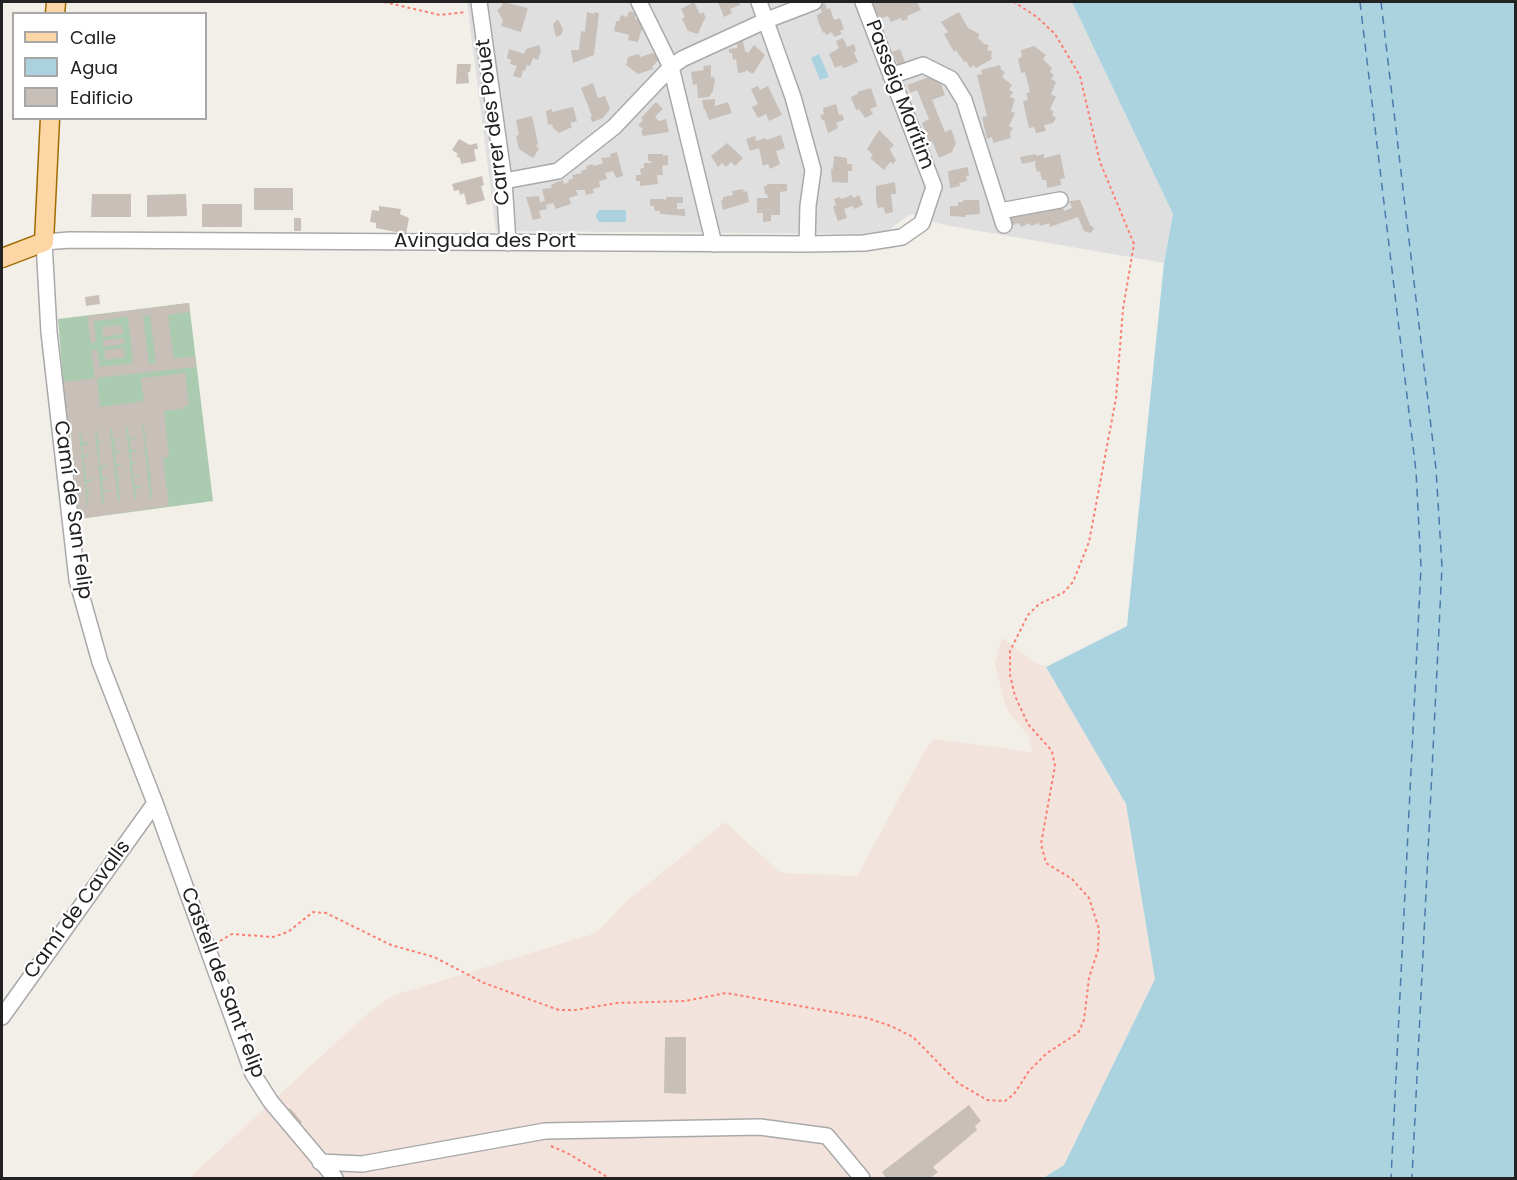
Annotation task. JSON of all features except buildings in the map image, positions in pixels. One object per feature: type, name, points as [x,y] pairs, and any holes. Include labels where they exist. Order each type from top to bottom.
[{"type":"main road","points":[[2,258],[44,242],[50,120]]},
{"type":"street","points":[[639,2],[671,67],[714,244]]},
{"type":"street","points":[[759,2],[793,97],[813,170],[808,207],[807,244]]},
{"type":"street","points":[[504,181],[558,171],[614,127],[671,67],[682,59],[766,20],[814,2]]},
{"type":"street","name":"Passeig Marítim","points":[[863,2],[934,187],[922,223]]},
{"type":"street","name":"Carrer des Pouet","points":[[480,6],[504,181],[507,243]]},
{"type":"street","points":[[891,76],[923,65],[951,79],[964,100],[1002,218],[1060,200]]},
{"type":"street","name":"Avinguda des Port","points":[[44,242],[70,240],[864,243],[902,237],[922,223]]},
{"type":"street","name":"Camí de San Felip","points":[[44,242],[49,332],[77,580],[100,662],[155,803]]},
{"type":"street","name":"Castell de Sant Felip","points":[[155,803],[253,1074],[271,1102],[335,1179]]},
{"type":"street","name":"Camí de Cavalls","points":[[2,1017],[155,803]]},
{"type":"street","points":[[320,1162],[362,1164],[545,1131],[760,1127],[827,1136],[862,1179]]},
{"type":"path","points":[[384,2],[441,15],[480,6]]},
{"type":"path","points":[[215,969],[214,956],[219,941],[232,934],[273,938],[288,932],[314,912],[326,913],[391,945],[434,957],[484,983],[559,1010],[617,1004],[685,1001],[726,993],[867,1018],[913,1037],[958,1083],[987,1100],[1005,1101],[1014,1094],[1029,1071],[1047,1053],[1078,1033],[1084,1020],[1089,978],[1098,950],[1100,929],[1089,898],[1071,879],[1046,863],[1041,844],[1055,765],[1052,752],[1028,724],[1015,696],[1010,675],[1010,651],[1028,615],[1039,604],[1063,593],[1073,582],[1089,542],[1116,398],[1123,309],[1134,244],[1100,162],[1080,76],[1055,34],[1037,17],[1014,2]]},
{"type":"path","points":[[526,1134],[569,1154],[609,1179]]},
{"type":"shaded area","points":[[467,2],[1072,2],[1173,214],[1164,263],[945,225],[910,214],[884,234],[496,231]]},
{"type":"shaded area","points":[[1002,637],[1031,660],[1046,667],[1126,804],[1155,979],[1064,1165],[1043,1178],[189,1178],[366,1015],[392,996],[596,933],[627,901],[725,822],[781,873],[857,876],[925,750],[934,739],[1032,752],[1029,737],[1006,708],[995,664]]},
{"type":"green space","points":[[189,303],[213,501],[79,519],[58,319]]},
{"type":"water","points":[[1072,2],[1515,2],[1515,1178],[1043,1178],[1064,1165],[1155,979],[1126,804],[1046,667],[1127,626],[1164,263],[1173,214]]},
{"type":"water","points":[[819,54],[829,77],[820,80],[811,58]]},
{"type":"water","points":[[599,210],[626,210],[626,222],[599,222],[596,216]]},
{"type":"ferry route","points":[[1360,2],[1416,471],[1421,567],[1391,1178]]},
{"type":"ferry route","points":[[1381,2],[1436,469],[1442,567],[1412,1178]]}]
